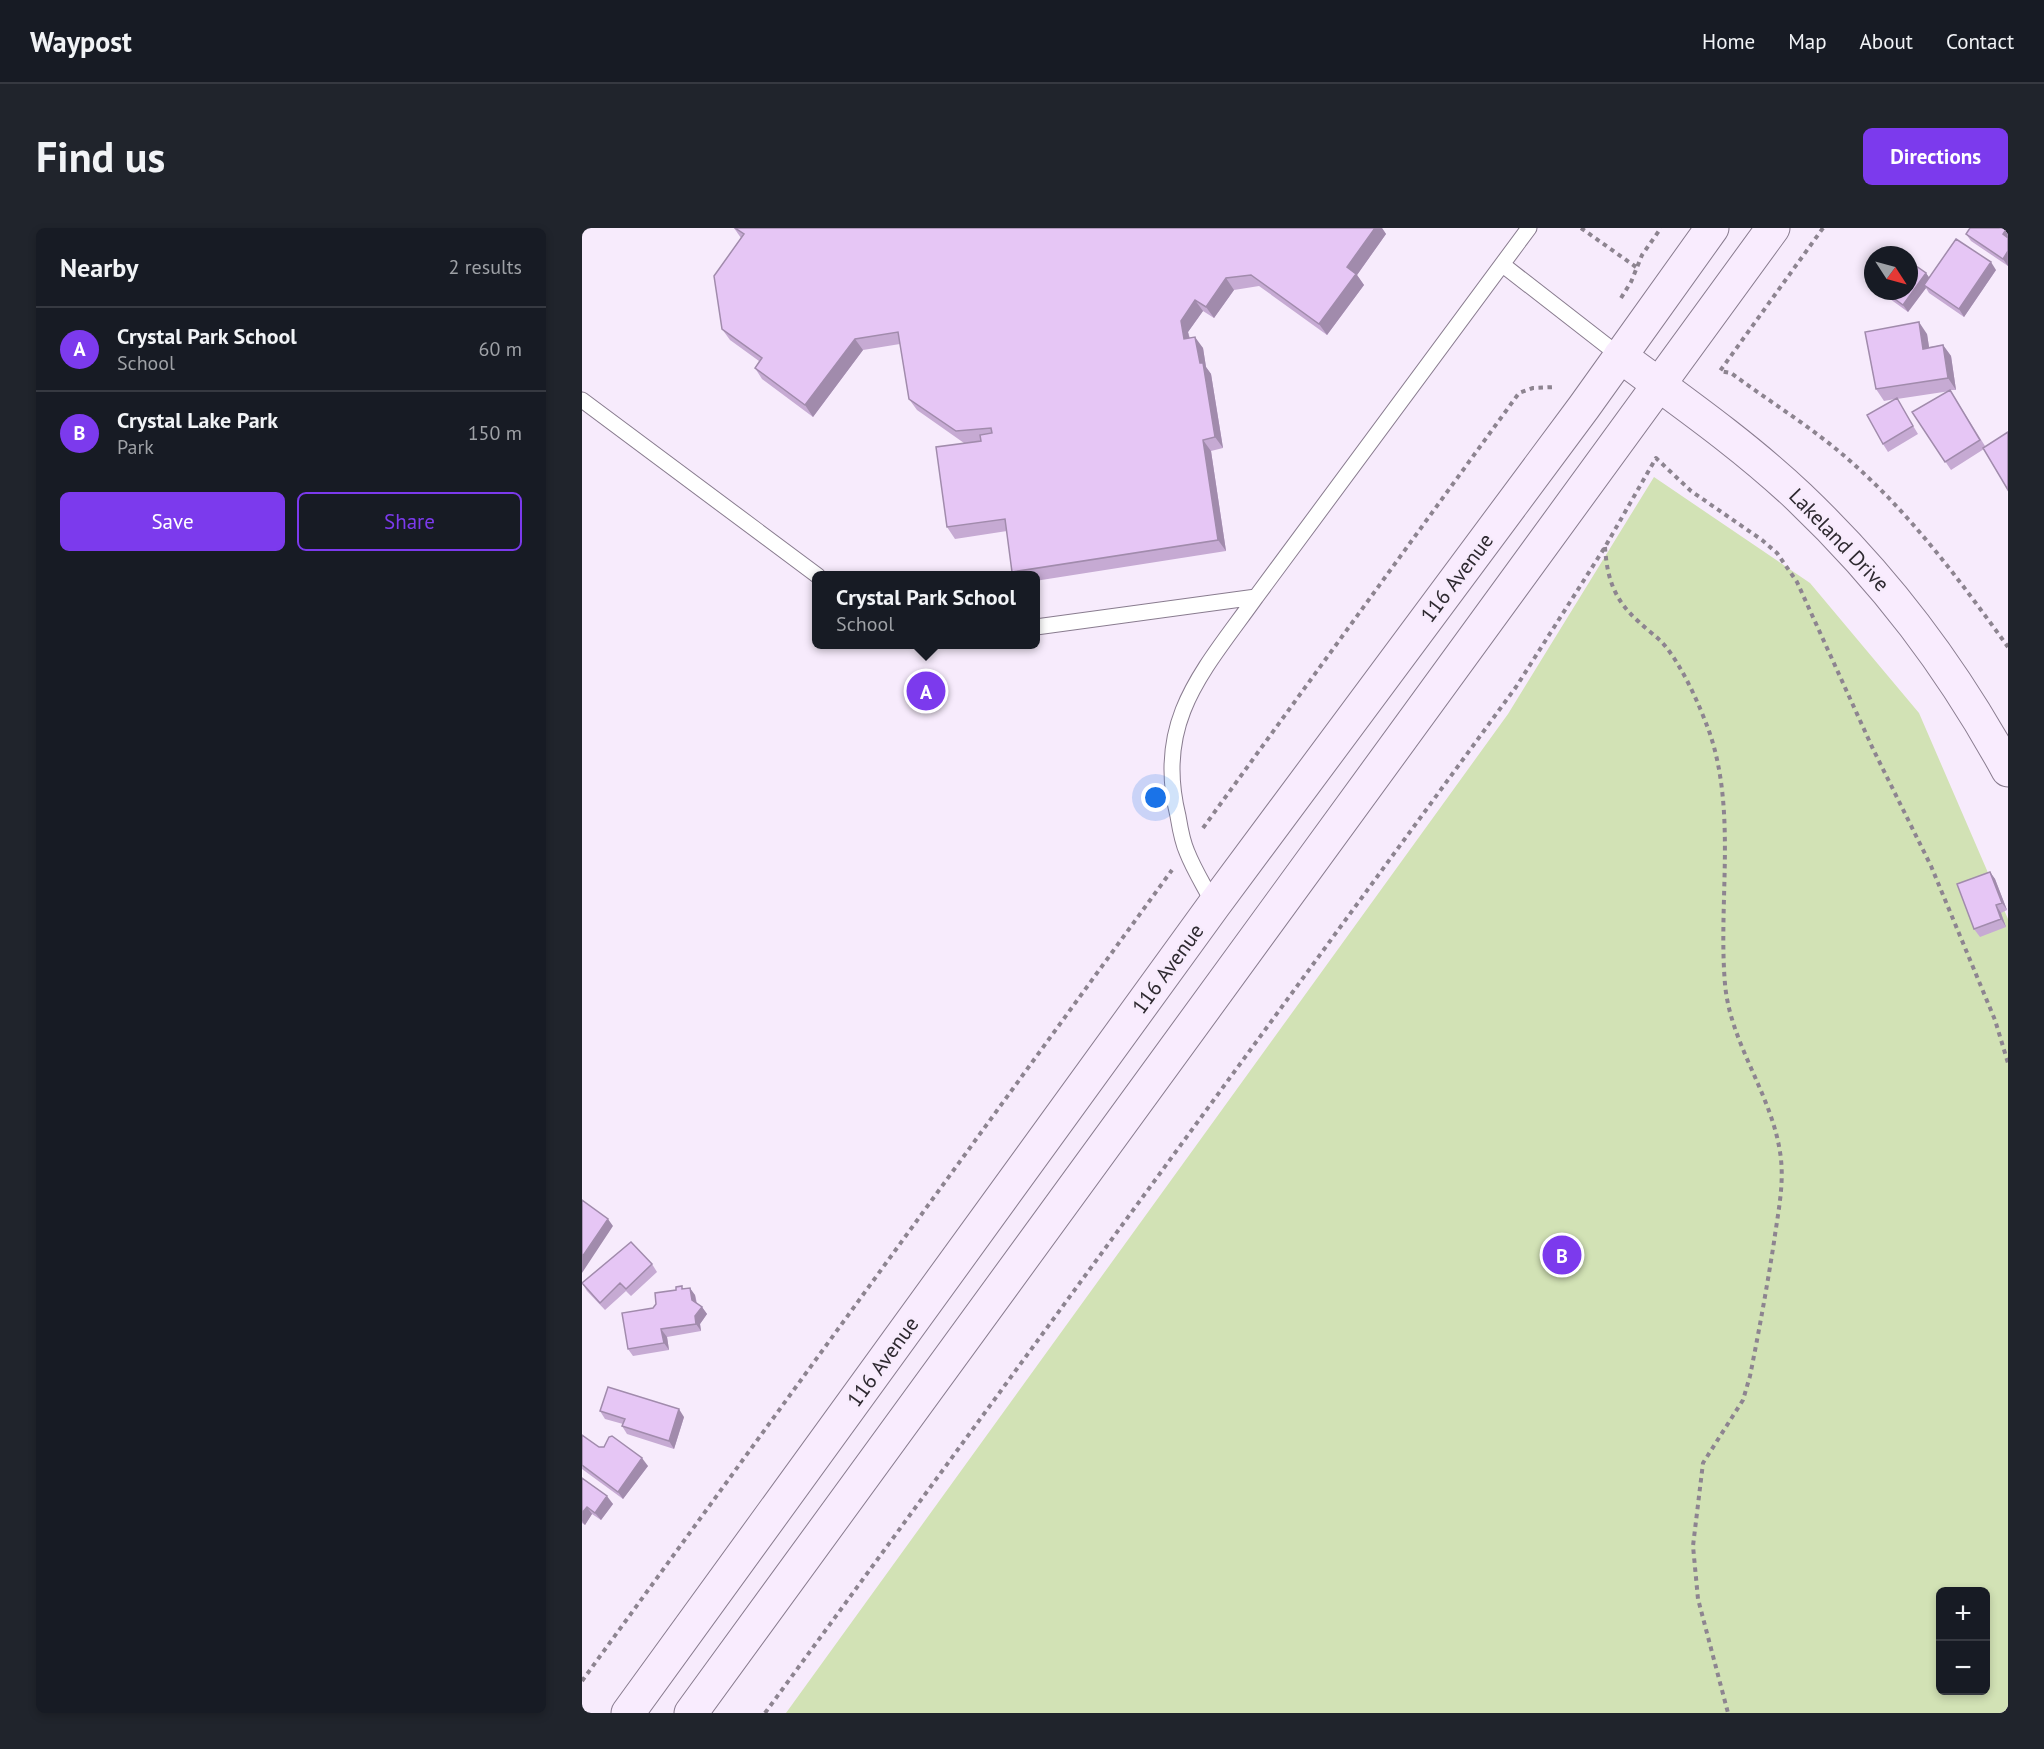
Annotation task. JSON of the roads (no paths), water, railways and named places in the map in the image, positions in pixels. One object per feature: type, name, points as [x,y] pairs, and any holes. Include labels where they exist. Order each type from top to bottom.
[{"type":"main road","name":"116 Avenue","points":[[628,1713],[1214,904],[1620,356],[1712,228]]},
{"type":"main road","points":[[691,1713],[1773,228]]},
{"type":"main road","name":"Lakeland Drive","points":[[1620,356],[1797,496],[1885,586],[1945,663],[1979,717],[2008,770]]},
{"type":"lane","points":[[1214,904],[1186,850],[1173,798],[1170,761],[1175,727],[1196,681],[1529,228]]},
{"type":"lane","points":[[1503,265],[1620,356]]},
{"type":"lane","points":[[582,400],[812,572]]},
{"type":"lane","points":[[1040,626],[1256,597]]},
{"type":"place","name":"Crystal Park School","points":[[926,691]]},
{"type":"place","name":"Crystal Lake Park","points":[[1562,1255]]}]
